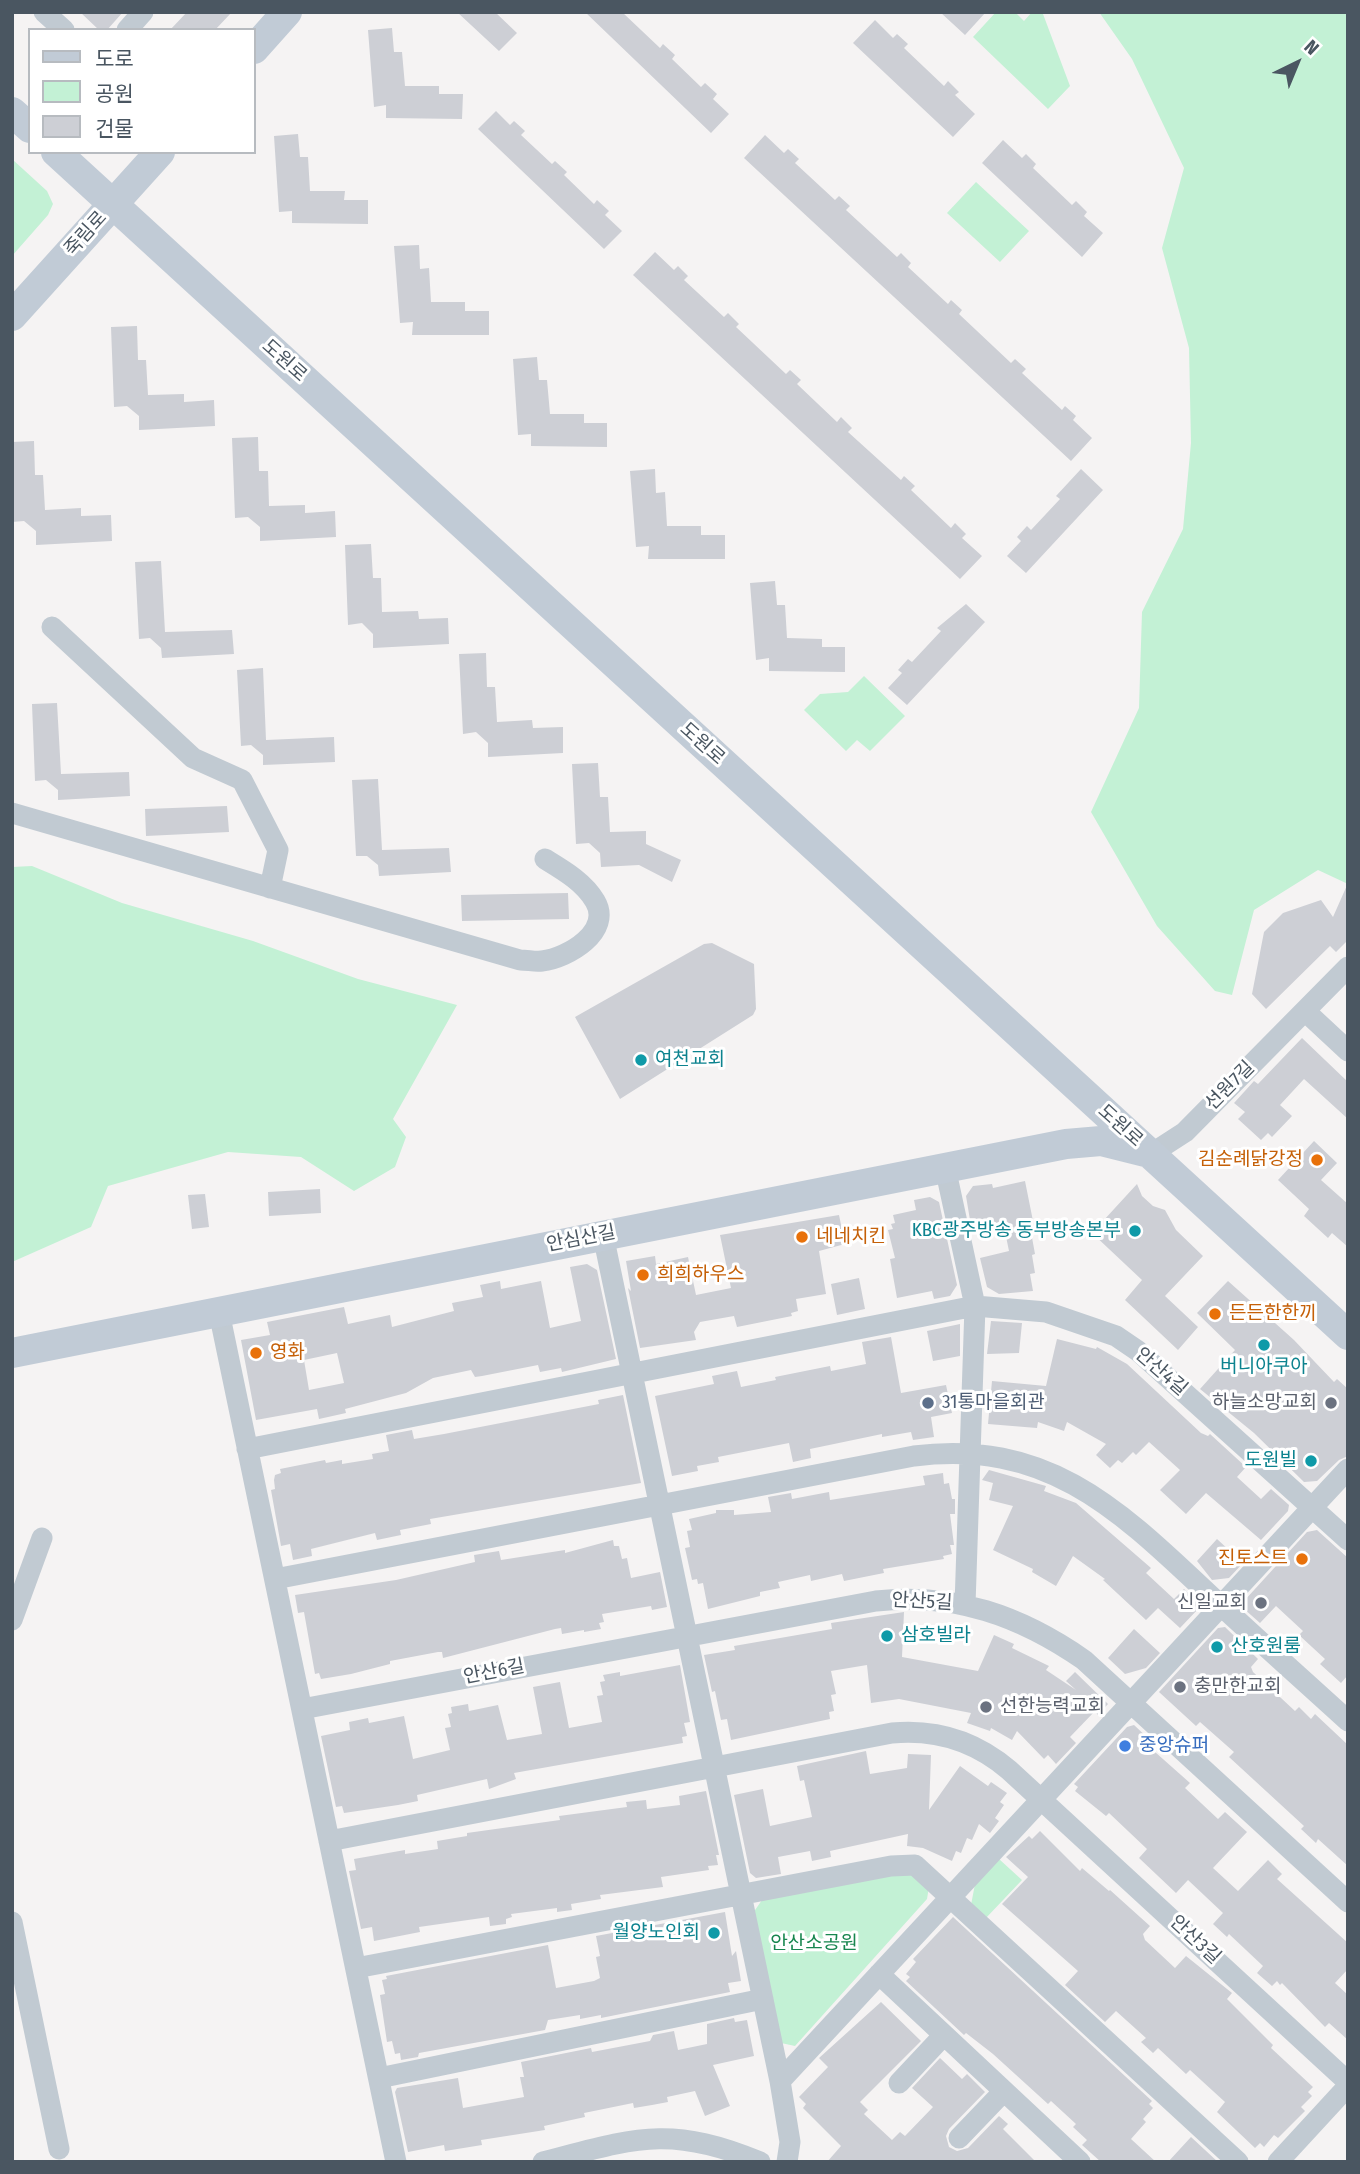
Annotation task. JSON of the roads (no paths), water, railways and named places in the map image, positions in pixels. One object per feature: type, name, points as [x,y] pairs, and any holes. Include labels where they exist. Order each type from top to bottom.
[{"type":"street","points":[[44,12],[62,28]]},
{"type":"street","points":[[129,28],[143,12]]},
{"type":"street","points":[[256,47],[287,12]]},
{"type":"street","points":[[12,112],[28,126]]},
{"type":"street","name":"도원로","points":[[58,154],[1348,1335]]},
{"type":"street","name":"죽림로","points":[[12,316],[158,154]]},
{"type":"street","points":[[52,627],[194,758],[242,780],[278,850],[270,888]]},
{"type":"street","points":[[12,813],[520,960],[543,961],[556,957],[593,936],[599,920],[597,903],[584,887],[545,859]]},
{"type":"street","name":"선원7길","points":[[1150,1154],[1185,1132],[1348,967]]},
{"type":"street","points":[[1305,1012],[1348,1051]]},
{"type":"street","name":"안심산길","points":[[12,1353],[945,1167],[1088,1141],[1108,1142],[1150,1154]]},
{"type":"street","points":[[945,1167],[975,1306],[965,1605]]},
{"type":"street","points":[[603,1235],[780,2081],[790,2142],[787,2162]]},
{"type":"street","points":[[247,1449],[975,1306]]},
{"type":"street","name":"안산4길","points":[[975,1306],[1046,1311],[1079,1320],[1116,1336],[1138,1351],[1312,1507]]},
{"type":"street","points":[[219,1312],[396,2162]]},
{"type":"street","points":[[275,1579],[914,1456],[970,1453],[1037,1466],[1086,1489],[1133,1524],[1348,1721]]},
{"type":"street","points":[[780,2081],[1348,1469]]},
{"type":"street","points":[[1312,1507],[1348,1540]]},
{"type":"street","points":[[12,1620],[42,1538]]},
{"type":"street","name":"안산5길","points":[[687,1636],[876,1601],[918,1598],[995,1612],[1041,1632],[1094,1668],[1131,1702]]},
{"type":"street","name":"안산6길","points":[[302,1709],[687,1636]]},
{"type":"street","points":[[1131,1702],[1348,1902]]},
{"type":"street","points":[[329,1840],[892,1733],[921,1731],[955,1739],[988,1754],[1042,1799]]},
{"type":"street","name":"안산3길","points":[[1042,1799],[1348,2084]]},
{"type":"street","points":[[356,1968],[910,1865],[921,1869],[951,1896],[1238,2162]]},
{"type":"street","points":[[12,1922],[59,2149]]},
{"type":"street","points":[[879,1974],[1080,2162]]},
{"type":"street","points":[[379,2078],[762,2000]]},
{"type":"street","points":[[899,2083],[944,2035]]},
{"type":"street","points":[[1278,2162],[1348,2084]]},
{"type":"street","points":[[959,2138],[1004,2091]]},
{"type":"street","points":[[543,2162],[635,2139],[658,2137],[697,2141],[760,2162]]},
{"type":"place","name":"여천교회","points":[[641,1060]]},
{"type":"place","name":"김순례닭강정","points":[[1317,1160]]},
{"type":"place","name":"KBC광주방송 동부방송본부","points":[[1135,1231]]},
{"type":"place","name":"네네치킨","points":[[802,1237]]},
{"type":"place","name":"희희하우스","points":[[643,1275]]},
{"type":"place","name":"든든한한끼","points":[[1215,1314]]},
{"type":"place","name":"버니아쿠아","points":[[1264,1345]]},
{"type":"place","name":"영화","points":[[256,1353]]},
{"type":"place","name":"31통마을회관","points":[[928,1403]]},
{"type":"place","name":"하늘소망교회","points":[[1331,1403]]},
{"type":"place","name":"도원빌","points":[[1311,1461]]},
{"type":"place","name":"진토스트","points":[[1302,1559]]},
{"type":"place","name":"신일교회","points":[[1261,1603]]},
{"type":"place","name":"삼호빌라","points":[[887,1636]]},
{"type":"place","name":"산호원룸","points":[[1217,1647]]},
{"type":"place","name":"충만한교회","points":[[1180,1687]]},
{"type":"place","name":"선한능력교회","points":[[986,1707]]},
{"type":"place","name":"중앙슈퍼","points":[[1125,1746]]},
{"type":"place","name":"월양노인회","points":[[714,1933]]},
{"type":"park label","name":"안산소공원","points":[[814,1944]]}]
